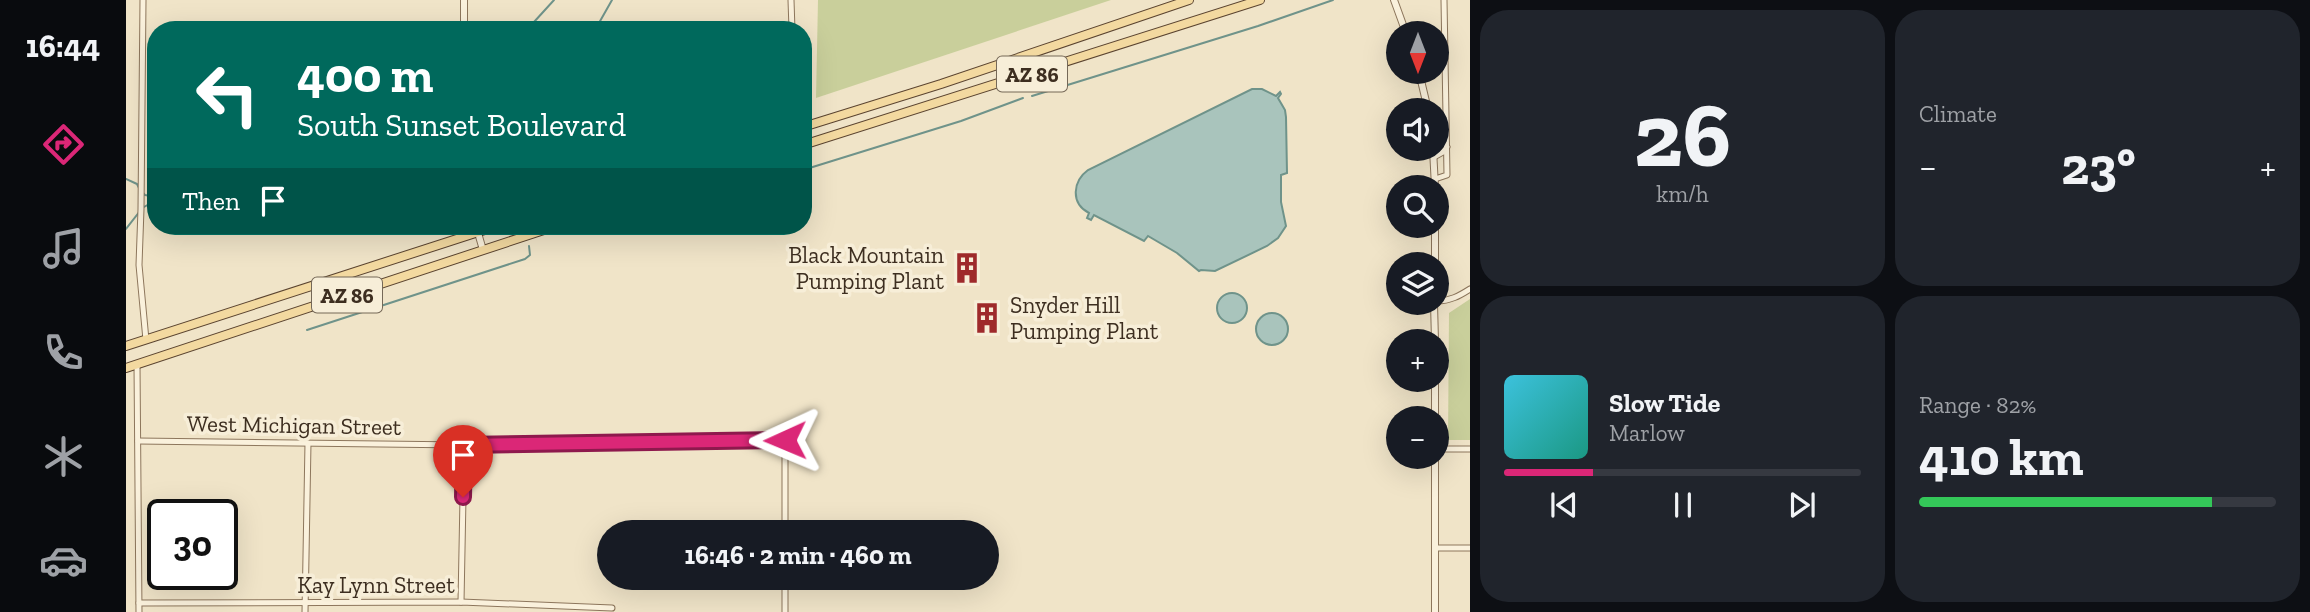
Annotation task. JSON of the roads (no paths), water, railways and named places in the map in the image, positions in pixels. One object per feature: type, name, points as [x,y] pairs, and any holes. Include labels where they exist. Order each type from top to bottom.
[{"type":"main road","name":"AZ 86","points":[[812,124],[941,84],[1189,0]]},
{"type":"main road","name":"AZ 86","points":[[812,142],[1260,0]]},
{"type":"main road","name":"AZ 86","points":[[126,346],[459,235]]},
{"type":"main road","name":"AZ 86","points":[[126,368],[529,235]]},
{"type":"street","points":[[143,0],[139,265],[145,340]]},
{"type":"street","points":[[464,0],[464,21]]},
{"type":"street","points":[[791,0],[792,21]]},
{"type":"street","points":[[1394,0],[1402,21]]},
{"type":"street","points":[[1444,0],[1446,98]]},
{"type":"street","points":[[479,235],[483,250]]},
{"type":"street","points":[[1449,300],[1470,289]]},
{"type":"street","points":[[137,364],[139,612]]},
{"type":"street","name":"West Michigan Street","points":[[138,441],[464,445],[785,440],[785,520]]},
{"type":"street","points":[[305,612],[308,443]]},
{"type":"street","points":[[461,602],[464,445]]},
{"type":"street","points":[[1449,449],[1470,449]]},
{"type":"street","points":[[1435,469],[1435,612]]},
{"type":"street","points":[[1435,548],[1470,548]]},
{"type":"street","points":[[785,590],[785,612]]},
{"type":"street","name":"Kay Lynn Street","points":[[139,603],[461,602],[612,608]]},
{"type":"water","points":[[1252,89],[1262,89],[1276,96],[1280,92],[1278,98],[1285,110],[1287,173],[1281,175],[1281,202],[1286,226],[1278,238],[1215,271],[1199,271],[1177,253],[1148,236],[1144,241],[1094,215],[1091,220],[1087,218],[1089,213],[1079,204],[1076,192],[1079,180],[1088,170]]},
{"type":"water","points":[[1232,293],[1242,298],[1247,308],[1242,318],[1232,323],[1222,318],[1217,308],[1222,298]]},
{"type":"water","points":[[1272,313],[1283,318],[1288,329],[1283,340],[1272,345],[1261,340],[1256,329],[1261,318]]},
{"type":"waterway","points":[[535,21],[554,0]]},
{"type":"waterway","points":[[600,21],[612,0]]},
{"type":"waterway","points":[[1032,96],[1333,0]]},
{"type":"waterway","points":[[812,167],[961,121],[1023,98]]},
{"type":"waterway","points":[[126,179],[137,184],[139,188]]},
{"type":"waterway","points":[[142,192],[147,195]]},
{"type":"waterway","points":[[126,229],[140,211]]},
{"type":"waterway","points":[[307,330],[525,259],[530,255],[529,246]]},
{"type":"place","name":"Black Mountain Pumping Plant","points":[[967,268]]},
{"type":"place","name":"Snyder Hill Pumping Plant","points":[[987,318]]}]
